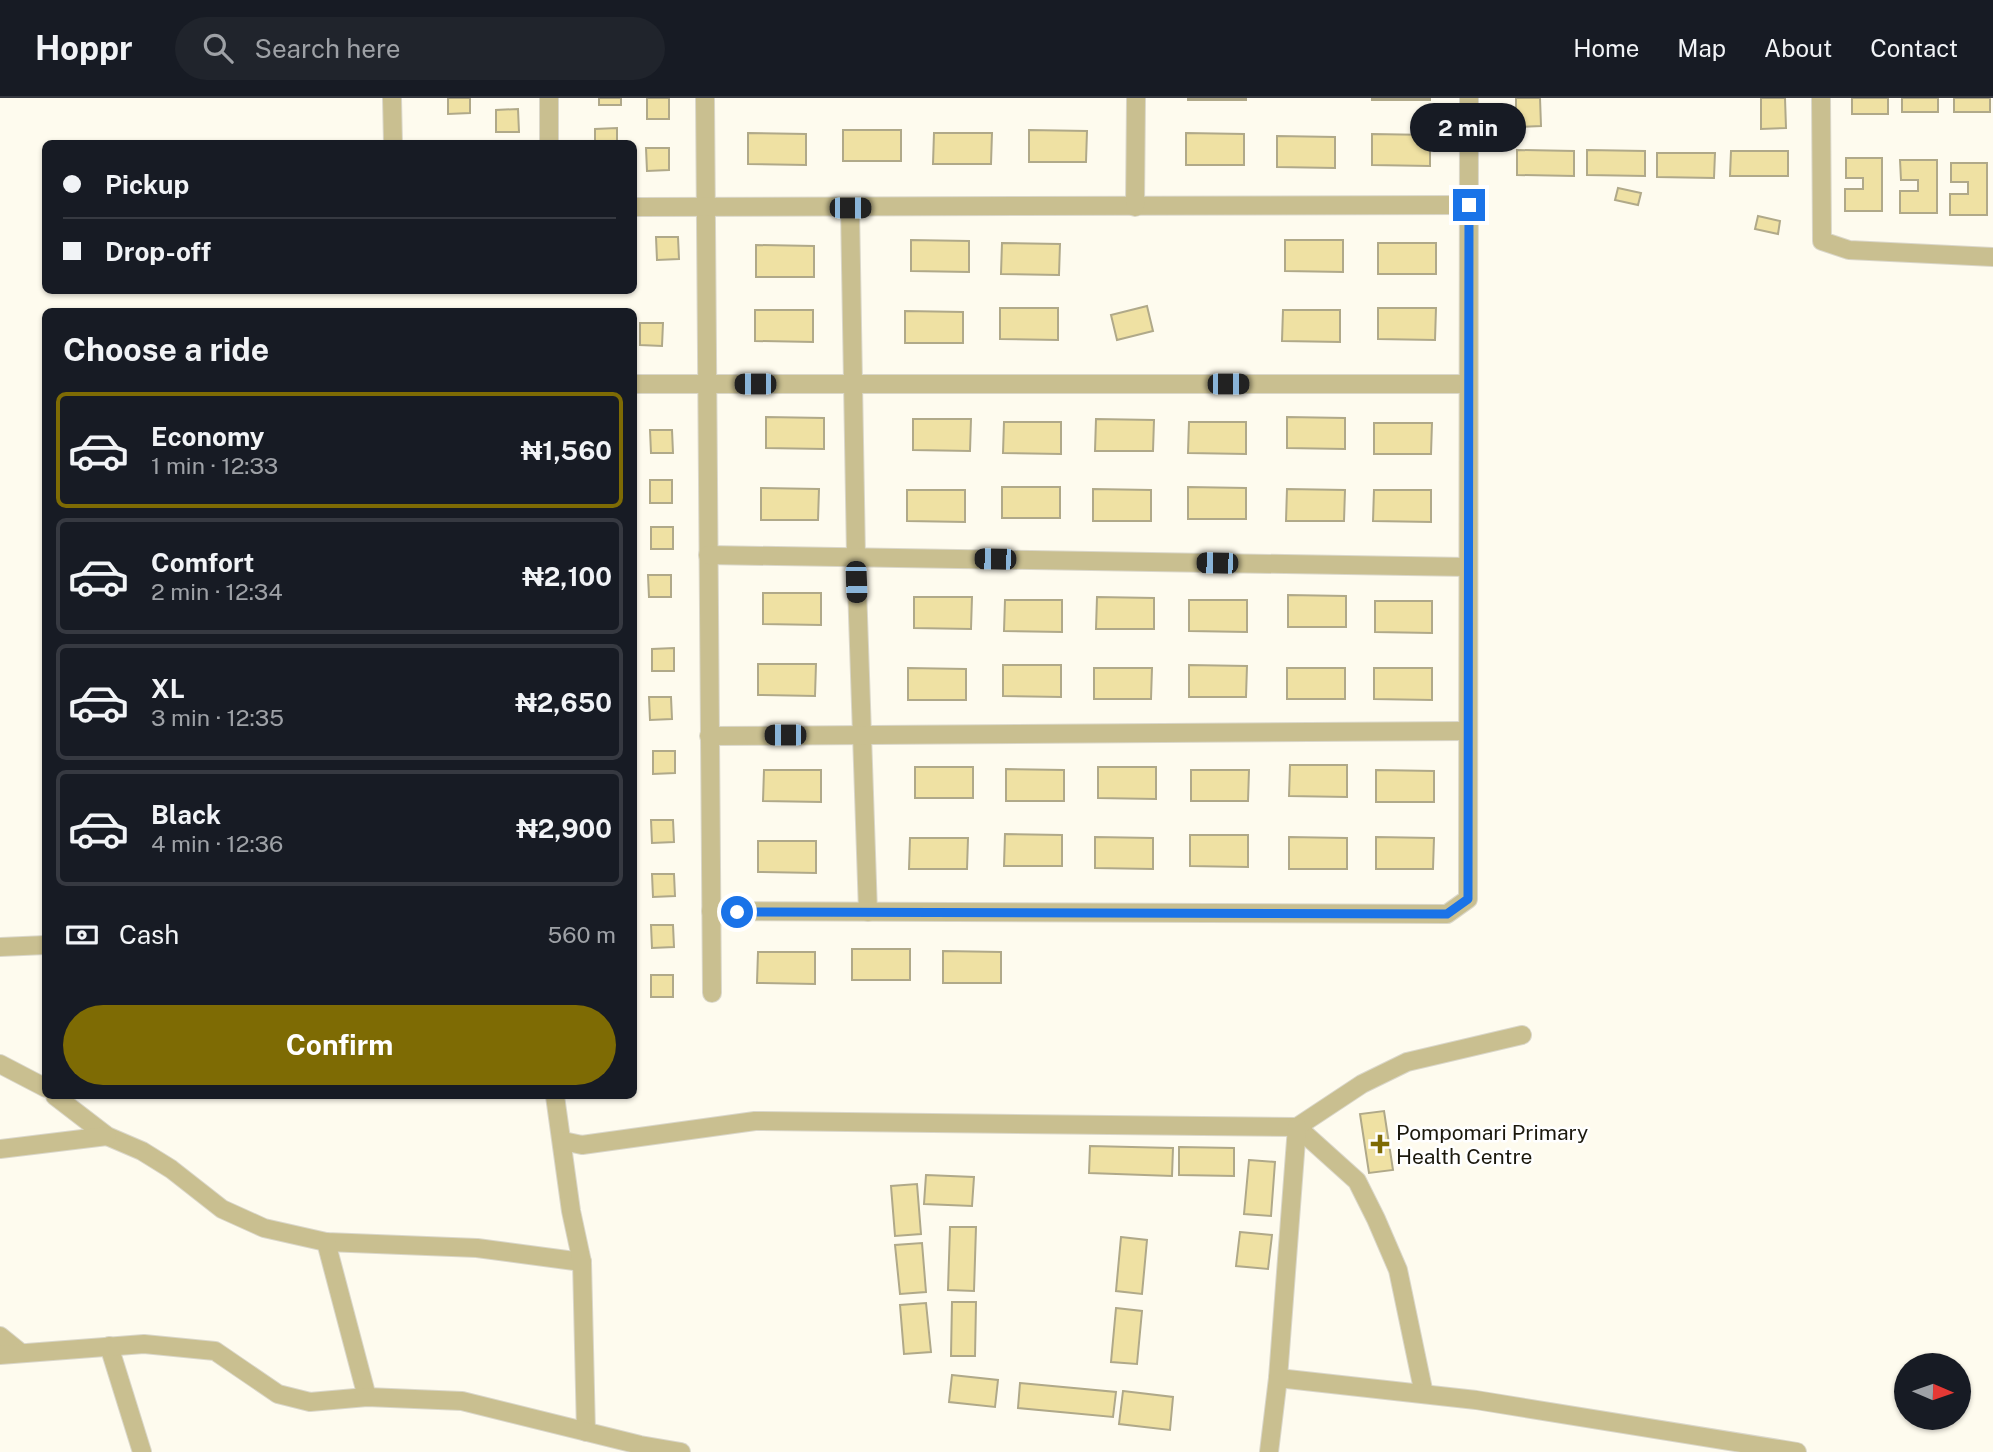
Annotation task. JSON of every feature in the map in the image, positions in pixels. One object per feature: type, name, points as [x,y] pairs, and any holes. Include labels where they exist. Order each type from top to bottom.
[{"type":"street","points":[[392,98],[393,140]]},
{"type":"street","points":[[549,98],[549,140]]},
{"type":"street","points":[[705,98],[712,993]]},
{"type":"street","points":[[1135,206],[1136,98]]},
{"type":"street","points":[[711,911],[1447,914],[1468,899],[1469,98]]},
{"type":"street","points":[[1821,98],[1822,241],[1849,250],[1993,257]]},
{"type":"street","points":[[637,207],[1469,205]]},
{"type":"street","points":[[850,208],[851,384],[868,912]]},
{"type":"street","points":[[637,384],[1467,384]]},
{"type":"street","points":[[708,555],[1468,567]]},
{"type":"street","points":[[709,736],[1468,731]]},
{"type":"street","points":[[0,947],[42,945]]},
{"type":"street","points":[[563,1141],[582,1145],[755,1121],[1297,1127],[1362,1084],[1406,1062],[1522,1035]]},
{"type":"street","points":[[0,1064],[42,1086]]},
{"type":"street","points":[[59,1099],[107,1136],[142,1151],[171,1169],[222,1209],[264,1228],[326,1242],[477,1248],[582,1262]]},
{"type":"street","points":[[556,1099],[571,1211],[582,1262],[586,1432]]},
{"type":"street","points":[[1269,1452],[1278,1378],[1297,1127]]},
{"type":"street","points":[[1297,1127],[1357,1181],[1376,1219],[1398,1270],[1424,1394]]},
{"type":"street","points":[[0,1149],[107,1136]]},
{"type":"street","points":[[326,1242],[367,1397]]},
{"type":"street","points":[[0,1336],[21,1353]]},
{"type":"street","points":[[0,1355],[144,1344],[215,1351],[278,1394],[310,1402],[367,1397],[462,1401],[681,1452]]},
{"type":"street","points":[[109,1346],[142,1452]]},
{"type":"street","points":[[1278,1378],[1424,1394],[1797,1452]]},
{"type":"building","points":[[448,98],[470,98],[470,113],[448,114]]},
{"type":"building","points":[[599,98],[621,98],[621,105],[599,105]]},
{"type":"building","points":[[647,98],[669,98],[669,119],[647,119]]},
{"type":"building","points":[[1246,98],[1246,100],[1188,100]]},
{"type":"building","points":[[1430,98],[1430,100],[1372,100]]},
{"type":"building","points":[[1516,98],[1540,98],[1541,126],[1516,127]]},
{"type":"building","points":[[1761,98],[1785,98],[1786,128],[1761,129]]},
{"type":"building","points":[[1852,98],[1888,98],[1888,114],[1852,114]]},
{"type":"building","points":[[1902,98],[1938,98],[1938,112],[1902,112]]},
{"type":"building","points":[[1954,98],[1990,98],[1990,112],[1954,112]]},
{"type":"building","points":[[518,109],[519,132],[496,132],[496,110]]},
{"type":"building","points":[[617,128],[617,140],[595,140],[595,129]]},
{"type":"building","points":[[843,130],[901,130],[901,161],[843,161]]},
{"type":"building","points":[[1029,130],[1087,131],[1086,162],[1029,162]]},
{"type":"building","points":[[748,133],[806,134],[806,165],[748,164]]},
{"type":"building","points":[[934,133],[992,133],[991,164],[933,164]]},
{"type":"building","points":[[1186,133],[1244,134],[1244,165],[1186,165]]},
{"type":"building","points":[[1372,134],[1430,135],[1430,166],[1372,165]]},
{"type":"building","points":[[1277,136],[1335,137],[1335,168],[1277,167]]},
{"type":"building","points":[[646,148],[669,148],[669,170],[647,171]]},
{"type":"building","points":[[1517,150],[1574,151],[1574,176],[1517,175]]},
{"type":"building","points":[[1587,150],[1645,151],[1645,176],[1587,175]]},
{"type":"building","points":[[1731,151],[1788,151],[1788,176],[1730,176]]},
{"type":"building","points":[[1657,153],[1715,153],[1714,178],[1657,177]]},
{"type":"building","points":[[1846,158],[1882,158],[1882,211],[1845,211],[1845,189],[1863,189],[1863,178],[1846,178]]},
{"type":"building","points":[[1900,160],[1937,160],[1937,213],[1900,213],[1900,191],[1918,191],[1918,180],[1901,180]]},
{"type":"building","points":[[1951,163],[1987,163],[1987,215],[1950,215],[1950,194],[1968,194],[1968,182],[1951,182]]},
{"type":"building","points":[[1618,188],[1641,193],[1638,205],[1615,200]]},
{"type":"building","points":[[1758,216],[1780,221],[1778,234],[1755,229]]},
{"type":"building","points":[[656,237],[678,237],[679,259],[657,260]]},
{"type":"building","points":[[911,240],[969,241],[969,272],[911,271]]},
{"type":"building","points":[[1285,240],[1343,240],[1343,272],[1285,271]]},
{"type":"building","points":[[1002,243],[1060,244],[1059,275],[1001,274]]},
{"type":"building","points":[[1378,243],[1436,243],[1436,274],[1378,274]]},
{"type":"building","points":[[756,245],[814,246],[814,277],[756,277]]},
{"type":"building","points":[[1147,306],[1153,331],[1117,340],[1111,315]]},
{"type":"building","points":[[1000,308],[1058,308],[1058,340],[1000,339]]},
{"type":"building","points":[[1378,308],[1436,308],[1435,340],[1378,339]]},
{"type":"building","points":[[755,310],[813,310],[813,342],[755,341]]},
{"type":"building","points":[[1283,310],[1340,310],[1340,342],[1282,341]]},
{"type":"building","points":[[905,311],[963,312],[963,343],[905,343]]},
{"type":"building","points":[[640,323],[663,323],[662,346],[640,345]]},
{"type":"building","points":[[766,417],[824,418],[824,449],[766,448]]},
{"type":"building","points":[[1287,417],[1345,418],[1345,449],[1287,448]]},
{"type":"building","points":[[913,419],[971,419],[970,451],[913,450]]},
{"type":"building","points":[[1096,419],[1154,420],[1153,451],[1095,451]]},
{"type":"building","points":[[1004,422],[1061,422],[1061,454],[1003,453]]},
{"type":"building","points":[[1189,422],[1246,422],[1246,454],[1188,453]]},
{"type":"building","points":[[1374,423],[1432,423],[1431,454],[1374,454]]},
{"type":"building","points":[[650,430],[672,430],[673,453],[651,453]]},
{"type":"building","points":[[650,480],[672,480],[672,503],[650,503]]},
{"type":"building","points":[[1002,487],[1060,487],[1060,518],[1002,518]]},
{"type":"building","points":[[1188,487],[1246,488],[1246,519],[1188,519]]},
{"type":"building","points":[[761,488],[819,489],[818,520],[761,520]]},
{"type":"building","points":[[1093,489],[1151,490],[1151,521],[1093,521]]},
{"type":"building","points":[[1287,489],[1345,490],[1344,521],[1286,521]]},
{"type":"building","points":[[907,490],[965,490],[965,522],[907,521]]},
{"type":"building","points":[[1374,490],[1431,490],[1431,522],[1373,521]]},
{"type":"building","points":[[651,527],[673,527],[673,549],[651,549]]},
{"type":"building","points":[[648,575],[671,575],[671,597],[649,597]]},
{"type":"building","points":[[763,593],[821,593],[821,625],[763,624]]},
{"type":"building","points":[[1288,595],[1346,596],[1346,627],[1288,627]]},
{"type":"building","points":[[914,597],[972,597],[971,629],[914,628]]},
{"type":"building","points":[[1097,597],[1154,598],[1154,629],[1096,629]]},
{"type":"building","points":[[1005,600],[1062,600],[1062,632],[1004,631]]},
{"type":"building","points":[[1189,600],[1247,600],[1247,632],[1189,631]]},
{"type":"building","points":[[1375,601],[1432,601],[1432,633],[1375,632]]},
{"type":"building","points":[[674,648],[674,671],[652,671],[652,649]]},
{"type":"building","points":[[758,664],[816,664],[815,696],[758,695]]},
{"type":"building","points":[[1003,665],[1061,665],[1061,697],[1003,696]]},
{"type":"building","points":[[1189,665],[1247,666],[1246,697],[1189,697]]},
{"type":"building","points":[[908,668],[966,669],[966,700],[908,700]]},
{"type":"building","points":[[1094,668],[1152,668],[1151,699],[1094,699]]},
{"type":"building","points":[[1287,668],[1345,668],[1345,699],[1287,699]]},
{"type":"building","points":[[1374,668],[1432,668],[1432,700],[1374,699]]},
{"type":"building","points":[[649,697],[671,697],[672,719],[650,720]]},
{"type":"building","points":[[653,751],[675,751],[675,773],[653,774]]},
{"type":"building","points":[[1290,765],[1347,765],[1347,797],[1289,796]]},
{"type":"building","points":[[915,767],[973,767],[973,798],[915,798]]},
{"type":"building","points":[[1098,767],[1156,767],[1156,799],[1098,798]]},
{"type":"building","points":[[1006,769],[1064,770],[1064,801],[1006,801]]},
{"type":"building","points":[[764,770],[821,770],[821,802],[763,801]]},
{"type":"building","points":[[1191,770],[1249,770],[1248,801],[1191,801]]},
{"type":"building","points":[[1376,770],[1434,771],[1434,802],[1376,802]]},
{"type":"building","points":[[651,820],[673,820],[674,842],[652,843]]},
{"type":"building","points":[[1005,834],[1062,835],[1062,866],[1004,866]]},
{"type":"building","points":[[1190,835],[1248,835],[1248,867],[1190,866]]},
{"type":"building","points":[[1095,837],[1153,838],[1153,869],[1095,868]]},
{"type":"building","points":[[1289,837],[1347,838],[1347,869],[1289,869]]},
{"type":"building","points":[[1376,837],[1434,838],[1433,869],[1376,869]]},
{"type":"building","points":[[910,838],[968,838],[967,869],[909,869]]},
{"type":"building","points":[[758,841],[816,841],[816,873],[758,872]]},
{"type":"building","points":[[652,874],[674,874],[675,896],[653,897]]},
{"type":"building","points":[[651,925],[673,925],[674,947],[652,948]]},
{"type":"building","points":[[852,949],[910,949],[910,980],[852,980]]},
{"type":"building","points":[[943,951],[1001,952],[1001,983],[943,983]]},
{"type":"building","points":[[758,952],[815,952],[815,984],[757,983]]},
{"type":"building","points":[[651,975],[673,975],[673,997],[651,997]]},
{"type":"building","points":[[1384,1111],[1393,1170],[1369,1173],[1360,1114]]},
{"type":"building","points":[[1090,1146],[1173,1148],[1172,1176],[1089,1173]]},
{"type":"building","points":[[1179,1147],[1234,1148],[1234,1176],[1179,1175]]},
{"type":"building","points":[[1249,1160],[1275,1162],[1271,1216],[1244,1214]]},
{"type":"building","points":[[926,1175],[974,1177],[972,1206],[924,1204]]},
{"type":"building","points":[[917,1184],[921,1234],[895,1236],[891,1186]]},
{"type":"building","points":[[950,1227],[976,1227],[974,1291],[948,1290]]},
{"type":"building","points":[[1240,1232],[1272,1235],[1268,1269],[1236,1266]]},
{"type":"building","points":[[1121,1237],[1147,1240],[1142,1294],[1116,1291]]},
{"type":"building","points":[[922,1243],[926,1292],[900,1294],[895,1245]]},
{"type":"building","points":[[952,1302],[976,1302],[975,1356],[951,1356]]},
{"type":"building","points":[[926,1303],[931,1352],[904,1354],[900,1305]]},
{"type":"building","points":[[1116,1308],[1142,1311],[1137,1364],[1111,1362]]},
{"type":"building","points":[[952,1375],[998,1380],[995,1407],[949,1402]]},
{"type":"building","points":[[1020,1383],[1116,1392],[1113,1417],[1018,1408]]},
{"type":"building","points":[[1123,1391],[1173,1397],[1170,1430],[1119,1424]]},
{"type":"place","name":"Pompomari Primary Health Centre","points":[[1380,1144]]},
{"type":"route","points":[[737,912],[1447,914],[1468,899],[1469,205]]}]
